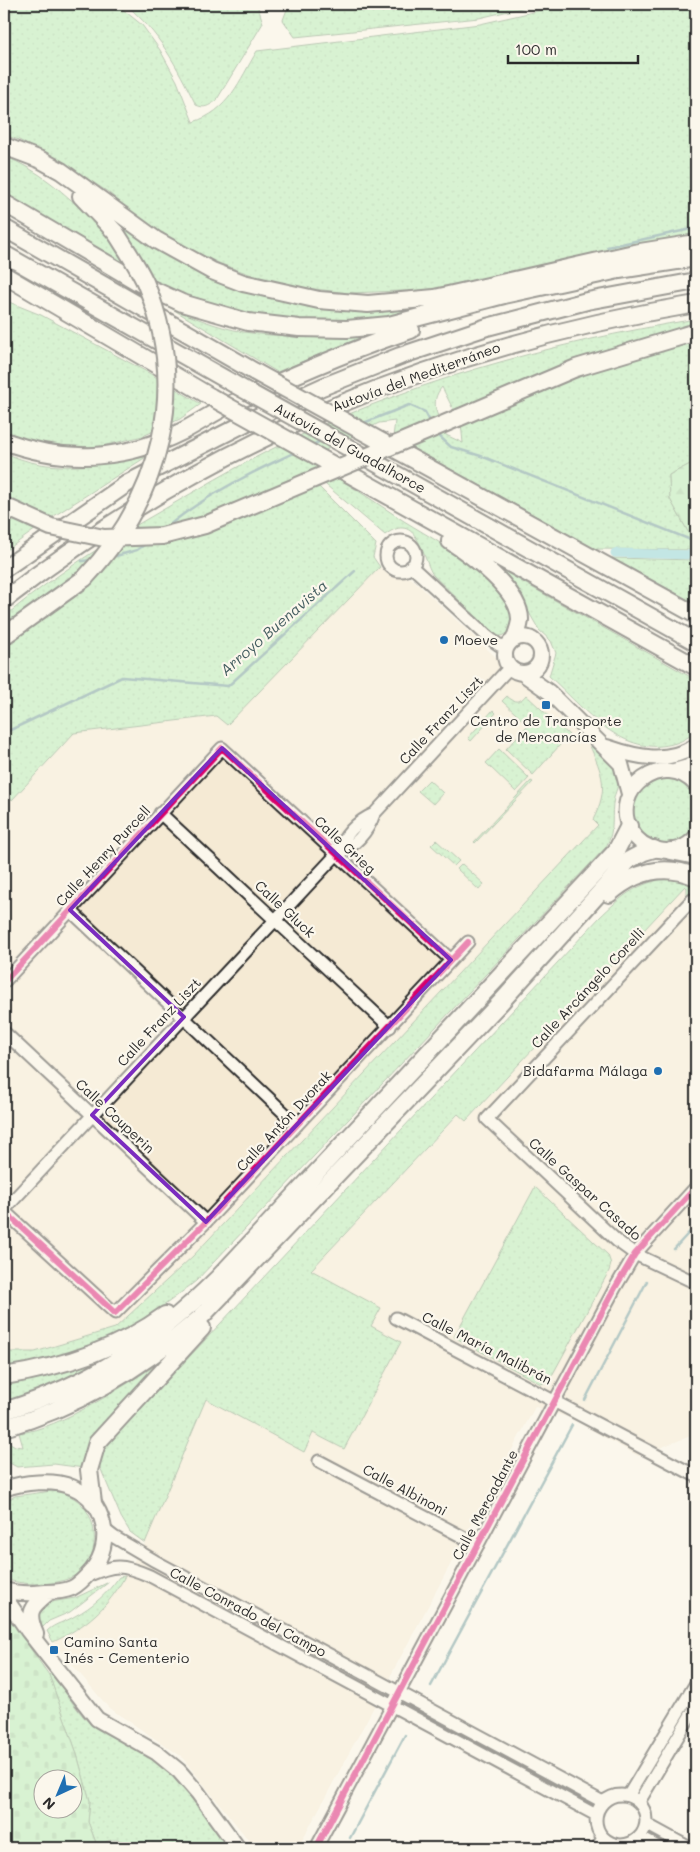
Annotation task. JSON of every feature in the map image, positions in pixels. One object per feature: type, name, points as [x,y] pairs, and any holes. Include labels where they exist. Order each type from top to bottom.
[{"type":"highway","points":[[4,146],[61,171],[156,240],[212,271],[243,283],[318,300],[368,304],[435,298],[634,253],[696,243]]},
{"type":"highway","points":[[4,636],[84,578],[115,543],[147,486],[159,446],[166,403],[163,350],[153,307],[144,282],[116,233],[86,200],[23,153]]},
{"type":"highway","points":[[4,203],[145,286],[182,303],[248,322],[299,328],[347,329],[389,325],[619,270],[696,258]]},
{"type":"highway","name":"Autovía del Guadalhorce","points":[[4,228],[255,372],[696,616]]},
{"type":"highway","name":"Autovía del Guadalhorce","points":[[4,254],[696,642]]},
{"type":"highway","points":[[4,275],[53,306],[211,397],[696,667]]},
{"type":"highway","name":"Autovía del Mediterráneo","points":[[4,569],[128,483],[265,413],[330,384],[400,356],[487,327],[588,301],[696,281]]},
{"type":"highway","points":[[4,441],[33,452],[72,457],[112,454],[144,448],[182,431],[231,404],[324,362],[397,334],[544,287]]},
{"type":"highway","points":[[4,288],[53,306]]},
{"type":"highway","name":"Autovía del Mediterráneo","points":[[4,600],[47,567],[142,503],[240,450],[344,401],[438,366],[530,338],[645,312],[696,304]]},
{"type":"highway","points":[[4,506],[51,527],[104,538],[162,536],[205,525],[576,368],[696,332]]},
{"type":"highway","points":[[380,490],[411,517],[469,553],[502,583],[516,605],[520,618],[511,642]]},
{"type":"highway","points":[[4,1411],[54,1394],[111,1365],[166,1326],[218,1278],[616,851],[629,826]]},
{"type":"highway","points":[[8,1427],[85,1397],[150,1359],[200,1317],[248,1270],[555,942],[629,860],[654,849]]},
{"type":"highway","points":[[671,851],[696,856]]},
{"type":"highway","points":[[555,942],[622,882],[644,872],[665,870],[685,872],[696,877]]},
{"type":"highway","points":[[93,1503],[89,1470],[97,1443],[238,1290],[248,1270]]},
{"type":"highway","points":[[4,1376],[54,1367],[109,1347],[157,1321],[198,1288],[218,1278]]},
{"type":"main road","points":[[549,692],[541,678],[538,644],[528,637],[511,642],[505,657],[516,670],[549,692],[621,764],[628,783],[629,794],[626,810],[629,826],[639,840],[654,849],[671,851],[683,847],[696,837]]},
{"type":"main road","points":[[516,670],[533,671],[540,662]]},
{"type":"main road","points":[[606,747],[647,758],[668,757],[685,753],[696,746]]},
{"type":"main road","points":[[606,747],[633,766],[658,771],[674,771],[688,767],[696,761]]},
{"type":"main road","points":[[629,794],[641,779],[658,771]]},
{"type":"main road","points":[[674,771],[684,774],[696,784]]},
{"type":"main road","points":[[4,1478],[10,1487],[47,1483],[71,1486],[82,1492],[93,1503],[101,1515],[105,1530],[100,1561],[87,1576],[70,1589],[28,1594],[4,1590]]},
{"type":"main road","points":[[38,1642],[31,1624],[30,1613],[34,1606],[50,1592]]},
{"type":"main road","points":[[4,1596],[97,1719],[156,1753],[179,1771],[238,1848]]},
{"type":"street","points":[[411,566],[488,637],[499,645],[511,642]]},
{"type":"street","name":"Calle Franz Liszt","points":[[4,1211],[337,854],[340,843],[362,819],[374,814],[516,670]]},
{"type":"street","name":"Calle Henry Purcell","points":[[4,982],[222,748]]},
{"type":"street","name":"Calle Grieg","points":[[222,748],[450,960]]},
{"type":"street","name":"Calle Gluck","points":[[160,813],[390,1027]]},
{"type":"street","name":"Calle Arcángelo Corelli","points":[[486,1119],[694,900]]},
{"type":"street","points":[[70,910],[297,1125]]},
{"type":"street","name":"Calle Antón Dvorak","points":[[4,1211],[115,1313],[206,1222],[468,942]]},
{"type":"street","name":"Calle Couperin","points":[[4,1032],[206,1222]]},
{"type":"street","name":"Calle Gaspar Casado","points":[[486,1119],[617,1241],[635,1254],[696,1283]]},
{"type":"street","name":"Calle Mercadante","points":[[321,1846],[391,1705],[615,1288],[635,1254],[696,1187]]},
{"type":"street","name":"Calle María Malibrán","points":[[396,1318],[556,1400],[696,1476]]},
{"type":"street","name":"Calle Albinoni","points":[[318,1461],[478,1545]]},
{"type":"street","name":"Calle Conrado del Campo","points":[[105,1530],[114,1538],[603,1802]]},
{"type":"street","name":"Calle Conrado del Campo","points":[[87,1576],[107,1568],[128,1567],[150,1576],[596,1815]]},
{"type":"street","points":[[628,1796],[696,1683]]},
{"type":"street","points":[[639,1802],[696,1706]]},
{"type":"street","points":[[597,1848],[609,1843],[627,1844],[639,1837],[646,1824],[645,1812],[639,1802],[628,1796],[615,1795],[603,1802],[596,1815],[597,1827],[609,1843]]},
{"type":"street","points":[[646,1824],[690,1848]]},
{"type":"street","points":[[639,1837],[660,1848]]},
{"type":"highlighted area","points":[[222,748],[451,960],[206,1222],[92,1115],[184,1017],[70,910]]},
{"type":"shaded area","points":[[380,567],[391,577],[411,578],[589,744],[599,765],[603,784],[602,802],[593,820],[598,825],[193,1256],[115,1328],[35,1352],[4,1352],[4,793],[12,800],[74,733],[216,716],[227,724]]},
{"type":"shaded area","points":[[696,885],[696,1434],[638,1456],[570,1418],[535,1407],[298,1848],[255,1848],[181,1756],[109,1708],[53,1642],[75,1631],[112,1597],[145,1543],[206,1399],[304,1452],[313,1433],[344,1448],[371,1326],[380,1308],[311,1270],[459,1114],[467,1121],[685,886]]},
{"type":"green space","points":[[4,4],[116,4],[142,25],[160,50],[177,81],[193,122],[205,117],[224,103],[232,94],[257,51],[480,24],[568,4],[696,4],[696,235],[425,290],[349,293],[280,285],[221,264],[157,234],[108,192],[19,140],[4,135]]},
{"type":"green space","points":[[125,4],[257,4],[263,23],[216,101],[209,106],[202,107],[196,105],[174,63],[158,38]]},
{"type":"green space","points":[[289,4],[539,4],[479,18],[295,37],[283,20]]},
{"type":"green space","points":[[4,156],[40,175],[91,219],[97,219],[106,210],[157,249],[198,273],[246,291],[282,300],[337,309],[467,298],[409,315],[347,322],[281,318],[248,312],[186,295],[157,283],[99,251],[4,192]]},
{"type":"green space","points":[[4,300],[41,315],[149,373],[201,404],[180,419],[143,436],[98,447],[44,445],[4,431]]},
{"type":"green space","points":[[164,304],[203,321],[244,332],[292,336],[371,333],[277,372]]},
{"type":"green space","points":[[696,319],[696,326],[455,413],[442,387],[438,393],[435,405],[446,435],[463,443],[461,423],[580,374],[696,339],[696,461],[669,475],[670,499],[691,537],[696,539],[696,550],[595,549],[393,437],[395,421],[379,423],[306,460],[443,545],[480,572],[503,597],[511,612],[511,626],[507,633],[496,636],[433,575],[422,548],[412,532],[405,528],[396,529],[385,535],[313,474],[308,476],[376,544],[373,557],[380,567],[227,725],[216,716],[74,733],[12,800],[4,793],[4,645],[58,607],[4,632],[4,617],[62,572],[124,533],[241,465],[317,428],[369,406],[422,386],[531,354],[586,340]]},
{"type":"green space","points":[[4,452],[38,464],[56,466],[92,465],[146,457],[54,516],[4,552]]},
{"type":"green space","points":[[696,461],[696,539],[691,537],[670,499],[669,475]]},
{"type":"green space","points":[[612,558],[696,560],[696,604]]},
{"type":"green space","points":[[489,563],[696,680],[696,732],[676,743],[657,746],[639,744],[622,738],[591,716],[549,676],[556,653],[551,641],[539,630],[515,588]]},
{"type":"green space","points":[[526,695],[569,735],[533,775],[506,749],[528,725],[502,701],[507,696],[512,700],[519,701]]},
{"type":"green space","points":[[493,710],[496,713],[471,741],[468,738]]},
{"type":"green space","points":[[589,744],[611,764],[619,779],[613,804],[611,834],[606,847],[196,1281],[145,1318],[118,1335],[90,1349],[58,1359],[4,1370],[4,1352],[35,1352],[115,1328],[193,1256],[598,825],[593,820],[601,799],[601,773]]},
{"type":"green space","points":[[499,749],[529,778],[516,792],[486,763]]},
{"type":"green space","points":[[666,778],[678,781],[689,788],[696,799],[699,811],[696,823],[689,834],[678,841],[666,844],[654,841],[643,834],[636,823],[633,811],[636,799],[643,788],[654,781]]},
{"type":"green space","points":[[429,780],[443,793],[433,804],[418,791]]},
{"type":"green space","points":[[531,781],[533,782],[475,843],[474,842]]},
{"type":"green space","points":[[436,840],[459,861],[454,866],[431,845]]},
{"type":"green space","points":[[462,864],[484,884],[479,890],[457,869]]},
{"type":"green space","points":[[663,879],[679,879],[696,885],[696,894],[687,898],[687,888],[685,886],[466,1121],[458,1114],[311,1270],[381,1308],[371,1326],[401,1342],[344,1449],[313,1433],[304,1452],[206,1399],[145,1543],[130,1532],[121,1517],[97,1460],[107,1445],[600,917],[636,888]]},
{"type":"green space","points":[[535,1187],[608,1255],[611,1264],[609,1271],[549,1381],[541,1384],[454,1337]]},
{"type":"green space","points":[[92,1361],[97,1363],[44,1389],[4,1403],[4,1384],[33,1379]]},
{"type":"green space","points":[[162,1361],[84,1468],[54,1464],[17,1467],[4,1460],[4,1439],[15,1446],[23,1447],[19,1433],[35,1430],[73,1415]]},
{"type":"green space","points":[[52,1491],[70,1496],[86,1509],[94,1529],[93,1550],[90,1559],[76,1575],[57,1582],[35,1584],[4,1579],[4,1502],[15,1496]]},
{"type":"green space","points":[[125,1576],[104,1607],[76,1630],[53,1642],[47,1631],[88,1608],[105,1594],[119,1577]]},
{"type":"green space","points":[[109,1582],[70,1612],[49,1621],[42,1628],[36,1618],[45,1603],[75,1598]]},
{"type":"green space","points":[[4,1611],[49,1675],[81,1770],[32,1770],[32,1820],[82,1820],[82,1772],[90,1801],[88,1822],[98,1848],[4,1848]]},
{"type":"green space","points":[[52,1672],[91,1725],[162,1762],[170,1769],[195,1797],[231,1848],[134,1848],[120,1840],[111,1840],[98,1848],[88,1822],[90,1801],[82,1770],[49,1675]]},
{"type":"waterway","points":[[607,247],[696,228]]},
{"type":"waterway","points":[[361,424],[409,405],[425,412],[431,423]]},
{"type":"waterway","points":[[437,434],[451,447],[481,456],[696,542]]},
{"type":"waterway","points":[[310,446],[321,441]]},
{"type":"waterway","points":[[167,527],[212,495],[296,452]]},
{"type":"waterway","points":[[109,558],[137,550],[147,543]]},
{"type":"waterway","points":[[615,553],[696,555]]},
{"type":"waterway","points":[[82,561],[91,560]]},
{"type":"waterway","name":"Arroyo Buenavista","points":[[4,733],[122,677],[228,686],[355,571]]},
{"type":"waterway","points":[[674,1249],[696,1225]]},
{"type":"waterway","points":[[585,1400],[647,1281]]},
{"type":"waterway","points":[[431,1686],[572,1425]]},
{"type":"waterway","points":[[350,1838],[405,1735]]},
{"type":"cycle path","points":[[4,982],[222,748],[451,960]]},
{"type":"cycle path","points":[[4,1211],[115,1313],[206,1222],[468,942]]},
{"type":"cycle path","points":[[316,1848],[615,1288],[635,1254],[696,1187]]},
{"type":"place","name":"Moeve","points":[[444,640]]},
{"type":"place","name":"Centro de Transporte de Mercancías","points":[[546,705]]},
{"type":"place","name":"Bidafarma Málaga","points":[[658,1071]]},
{"type":"place","name":"Camino Santa Inés - Cementerio","points":[[54,1650]]}]
